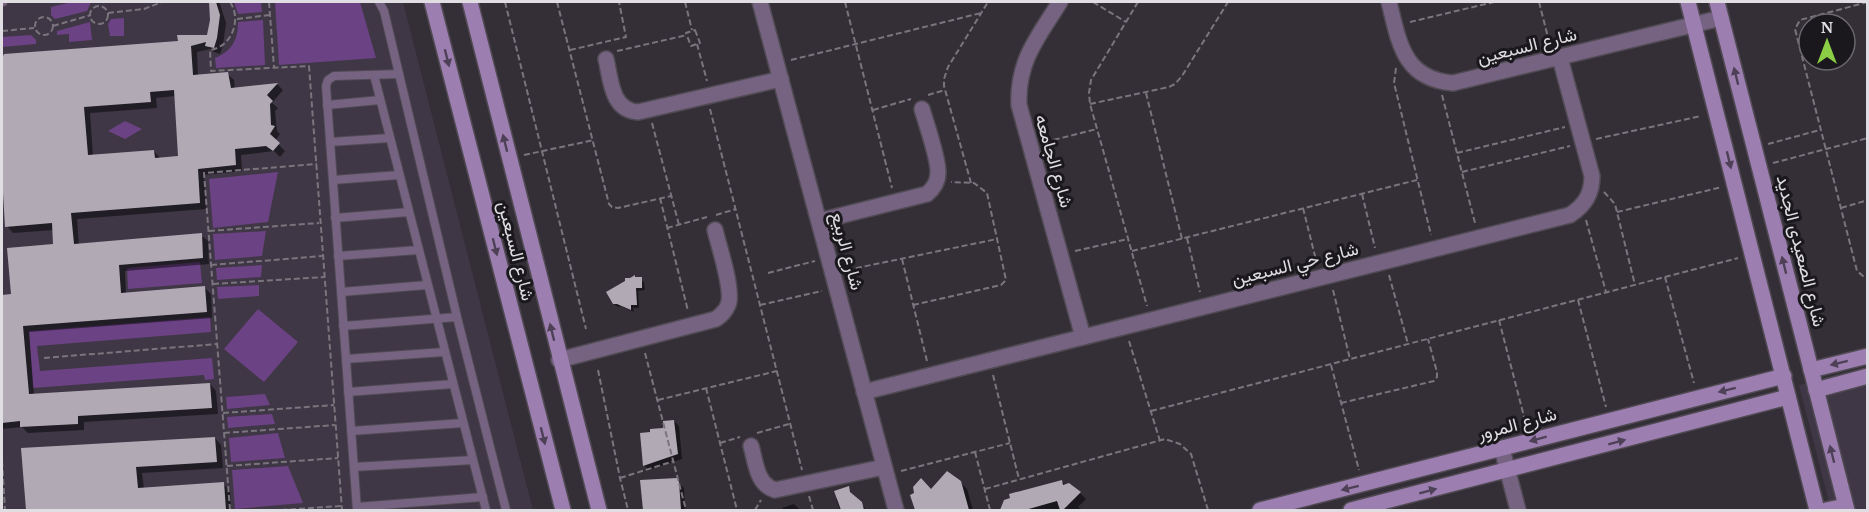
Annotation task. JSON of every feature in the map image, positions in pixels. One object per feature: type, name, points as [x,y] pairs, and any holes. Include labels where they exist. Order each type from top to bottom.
[{"type":"street","name":"شارع السبعين","points":[[432,2],[562,510]]},
{"type":"street","name":"شارع السبعين","points":[[470,2],[559,360],[599,510]]},
{"type":"street","name":"شارع الربيع","points":[[760,2],[896,510]]},
{"type":"street","name":"شارع الجامعه","points":[[1060,2],[1028,54],[1020,80],[1019,105],[1083,337]]},
{"type":"street","points":[[1389,2],[1400,44],[1406,57],[1423,75],[1439,81]]},
{"type":"street","points":[[1688,2],[1817,510]]},
{"type":"street","name":"شارع الصعيدى الجديد","points":[[1717,2],[1846,508]]},
{"type":"street","name":"شارع السبعين","points":[[1439,81],[1464,82],[1721,18]]},
{"type":"street","points":[[611,55],[614,92],[618,102],[633,111],[709,95],[779,71]]},
{"type":"street","points":[[1557,59],[1590,167],[1592,186],[1582,206]]},
{"type":"street","points":[[819,221],[927,194],[937,182],[938,169],[923,100]]},
{"type":"street","name":"شارع حي السبعين","points":[[864,392],[1570,215],[1582,206]]},
{"type":"street","points":[[559,360],[716,319],[721,315],[730,299],[715,230]]},
{"type":"street","points":[[1811,370],[1868,356]]},
{"type":"street","name":"شارع المرور","points":[[1260,510],[1784,376]]},
{"type":"street","points":[[1816,390],[1868,376]]},
{"type":"street","points":[[1351,510],[1788,397]]},
{"type":"street","points":[[751,446],[759,477],[770,488],[781,490],[885,471]]},
{"type":"street","points":[[1502,448],[1518,510]]},
{"type":"street","points":[[1826,510],[1846,508]]},
{"type":"lane","points":[[380,2],[506,510]]},
{"type":"lane","points":[[399,74],[331,77],[326,86],[357,508],[483,497]]},
{"type":"lane","points":[[374,75],[486,510]]},
{"type":"lane","points":[[327,105],[380,100]]},
{"type":"lane","points":[[330,142],[390,138]]},
{"type":"lane","points":[[333,180],[399,175]]},
{"type":"lane","points":[[335,218],[409,212]]},
{"type":"lane","points":[[338,256],[418,250]]},
{"type":"lane","points":[[341,292],[427,285]]},
{"type":"lane","points":[[344,326],[457,317]]},
{"type":"lane","points":[[346,359],[444,352]]},
{"type":"lane","points":[[348,392],[453,384]]},
{"type":"lane","points":[[351,431],[463,423]]},
{"type":"lane","points":[[354,467],[472,460]]},
{"type":"path","points":[[108,13],[144,9],[162,2]]},
{"type":"path","points":[[230,2],[236,19],[233,31],[225,43],[210,51],[211,71],[309,66],[342,510]]},
{"type":"path","points":[[269,2],[274,68]]},
{"type":"path","points":[[505,2],[586,329]]},
{"type":"path","points":[[557,2],[608,201],[612,207],[618,208],[671,196]]},
{"type":"path","points":[[570,51],[626,37],[619,2]]},
{"type":"path","points":[[685,2],[692,30]]},
{"type":"path","points":[[844,2],[896,201]]},
{"type":"path","points":[[971,183],[944,79],[988,2]]},
{"type":"path","points":[[1093,2],[1126,22]]},
{"type":"path","points":[[1138,2],[1091,80],[1089,93],[1090,104],[1151,320]]},
{"type":"path","points":[[1090,104],[1169,87],[1179,80],[1228,2]]},
{"type":"path","points":[[1474,2],[1475,6]]},
{"type":"path","points":[[1395,26],[1494,2]]},
{"type":"path","points":[[1539,2],[1557,59]]},
{"type":"path","points":[[1868,2],[1800,20],[1796,25],[1795,33],[1857,271],[1868,277]]},
{"type":"path","points":[[98,6],[105,8],[108,13],[106,21],[99,24],[92,20],[91,15],[92,10],[98,6]]},
{"type":"path","points":[[779,71],[856,44],[981,13]]},
{"type":"path","points":[[53,26],[50,19],[42,17],[36,21],[35,28],[39,34],[47,34],[53,26],[91,15]]},
{"type":"path","points":[[236,19],[270,15]]},
{"type":"path","points":[[2,31],[35,28]]},
{"type":"path","points":[[611,55],[687,35],[687,32],[696,30],[700,42],[697,44],[736,209],[813,510]]},
{"type":"path","points":[[687,35],[690,46],[697,44]]},
{"type":"path","points":[[1406,57],[1397,66],[1394,82],[1434,249]]},
{"type":"path","points":[[1439,81],[1478,238]]},
{"type":"path","points":[[872,110],[923,100],[945,90]]},
{"type":"path","points":[[1146,92],[1182,239]]},
{"type":"path","points":[[649,109],[679,225]]},
{"type":"path","points":[[1457,153],[1578,124]]},
{"type":"path","points":[[1030,146],[1097,129]]},
{"type":"path","points":[[1754,147],[1820,130]]},
{"type":"path","points":[[1759,167],[1868,138]]},
{"type":"path","points":[[509,158],[594,140]]},
{"type":"path","points":[[230,510],[204,173],[317,164]]},
{"type":"path","points":[[1132,251],[1417,180]]},
{"type":"path","points":[[914,306],[1004,284],[1006,277],[987,193],[978,185],[971,183],[937,182]]},
{"type":"path","points":[[1617,212],[1735,184]]},
{"type":"path","points":[[1592,186],[1608,195],[1615,204],[1635,285]]},
{"type":"path","points":[[1362,194],[1407,344]]},
{"type":"path","points":[[660,198],[691,325]]},
{"type":"path","points":[[1841,208],[1868,200]]},
{"type":"path","points":[[1582,206],[1606,292]]},
{"type":"path","points":[[1303,208],[1350,359]]},
{"type":"path","points":[[667,228],[736,209]]},
{"type":"path","points":[[209,231],[321,223]]},
{"type":"path","points":[[1187,238],[1204,307]]},
{"type":"path","points":[[768,273],[832,273],[997,239]]},
{"type":"path","points":[[1060,254],[1128,239]]},
{"type":"path","points":[[1151,411],[1753,254]]},
{"type":"path","points":[[211,265],[323,256]]},
{"type":"path","points":[[902,258],[930,375]]},
{"type":"path","points":[[760,306],[832,273]]},
{"type":"path","points":[[213,284],[325,276]]},
{"type":"path","points":[[1665,277],[1698,398]]},
{"type":"path","points":[[1578,300],[1609,421]]},
{"type":"path","points":[[1499,320],[1530,441]]},
{"type":"path","points":[[1125,327],[1160,441]]},
{"type":"path","points":[[640,339],[686,510]]},
{"type":"path","points":[[1341,403],[1434,381],[1437,372],[1428,339]]},
{"type":"path","points":[[44,358],[217,344]]},
{"type":"path","points":[[989,360],[1019,479]]},
{"type":"path","points":[[1331,364],[1363,484]]},
{"type":"path","points":[[598,370],[628,510]]},
{"type":"path","points":[[658,400],[777,371]]},
{"type":"path","points":[[706,388],[737,510]]},
{"type":"path","points":[[223,413],[334,405]]},
{"type":"path","points":[[224,433],[336,424]]},
{"type":"path","points":[[985,489],[1165,439],[1186,448],[1191,454],[1208,510]]},
{"type":"path","points":[[885,471],[1010,443]]},
{"type":"path","points":[[975,452],[990,510]]},
{"type":"path","points":[[227,466],[338,458]]},
{"type":"path","points":[[2,461],[5,510]]},
{"type":"path","points":[[620,478],[674,461]]},
{"type":"path","points":[[281,510],[342,506]]},
{"type":"shaded area","points":[[2,2],[403,2],[533,510],[2,510]]},
{"type":"shaded area","points":[[72,2],[91,2],[87,11],[55,19],[51,15],[51,7]]},
{"type":"shaded area","points":[[234,2],[261,2],[262,12],[238,14]]},
{"type":"shaded area","points":[[275,2],[360,2],[376,58],[279,65]]},
{"type":"shaded area","points":[[124,18],[124,36],[110,36],[108,24],[111,19]]},
{"type":"shaded area","points":[[263,20],[265,65],[216,68],[215,58],[226,52],[233,44],[238,22]]},
{"type":"shaded area","points":[[90,22],[92,40],[69,42],[69,34],[57,35],[57,31]]},
{"type":"shaded area","points":[[31,35],[36,40],[36,44],[2,47],[2,37]]},
{"type":"shaded area","points":[[125,121],[142,129],[125,139],[108,131]]},
{"type":"shaded area","points":[[278,172],[268,222],[213,228],[209,179]]},
{"type":"shaded area","points":[[266,231],[262,256],[215,260],[213,234]]},
{"type":"shaded area","points":[[200,262],[202,283],[128,289],[127,268]]},
{"type":"shaded area","points":[[262,265],[261,277],[217,280],[216,268]]},
{"type":"shaded area","points":[[259,285],[259,296],[218,299],[217,287]]},
{"type":"shaded area","points":[[258,309],[298,342],[264,382],[224,349]]},
{"type":"shaded area","points":[[210,317],[211,332],[37,346],[40,371],[212,358],[214,379],[205,380],[204,375],[33,388],[29,331]]},
{"type":"shaded area","points":[[1867,368],[1867,510],[1831,510],[1799,385]]},
{"type":"shaded area","points":[[265,394],[270,405],[227,409],[226,397]]},
{"type":"shaded area","points":[[272,414],[275,424],[228,428],[227,417]]},
{"type":"shaded area","points":[[278,433],[285,458],[231,462],[229,438]]},
{"type":"shaded area","points":[[288,466],[303,503],[235,509],[232,470]]},
{"type":"building","points":[[209,2],[216,2],[220,15],[214,48],[205,46],[206,42],[191,46],[193,75],[228,72],[231,88],[278,83],[267,95],[273,101],[270,104],[271,125],[275,126],[270,134],[280,143],[273,151],[266,146],[235,149],[236,165],[198,169],[200,203],[71,213],[74,244],[202,233],[203,258],[119,265],[121,293],[205,286],[207,312],[23,326],[29,394],[210,383],[212,408],[78,416],[78,424],[20,427],[20,421],[2,423],[2,295],[11,294],[7,248],[53,244],[52,223],[5,227],[2,176],[2,58],[4,54],[178,41],[177,35],[207,35],[210,20]],"holes":[[[174,90],[178,156],[155,158],[154,150],[88,155],[84,107],[151,102],[150,92]]]},
{"type":"building","points":[[635,275],[635,277],[642,277],[642,288],[636,288],[637,305],[631,305],[631,310],[613,304],[606,292],[625,281],[625,278]]},
{"type":"building","points":[[674,420],[678,454],[643,466],[640,433],[663,428],[663,421]]},
{"type":"building","points":[[215,437],[217,462],[136,467],[138,488],[224,482],[226,510],[26,510],[21,448]]},
{"type":"building","points":[[947,471],[961,481],[969,510],[915,510],[910,495],[914,493],[913,487],[921,478],[931,489]]},
{"type":"building","points":[[677,478],[681,510],[643,510],[640,480]]},
{"type":"building","points":[[1062,480],[1063,485],[1069,483],[1081,492],[1063,510],[1060,510],[1057,501],[1025,510],[1000,510],[1004,500],[1010,498],[1009,494]]},
{"type":"building","points":[[849,486],[850,492],[862,502],[864,510],[841,510],[834,491]]}]
